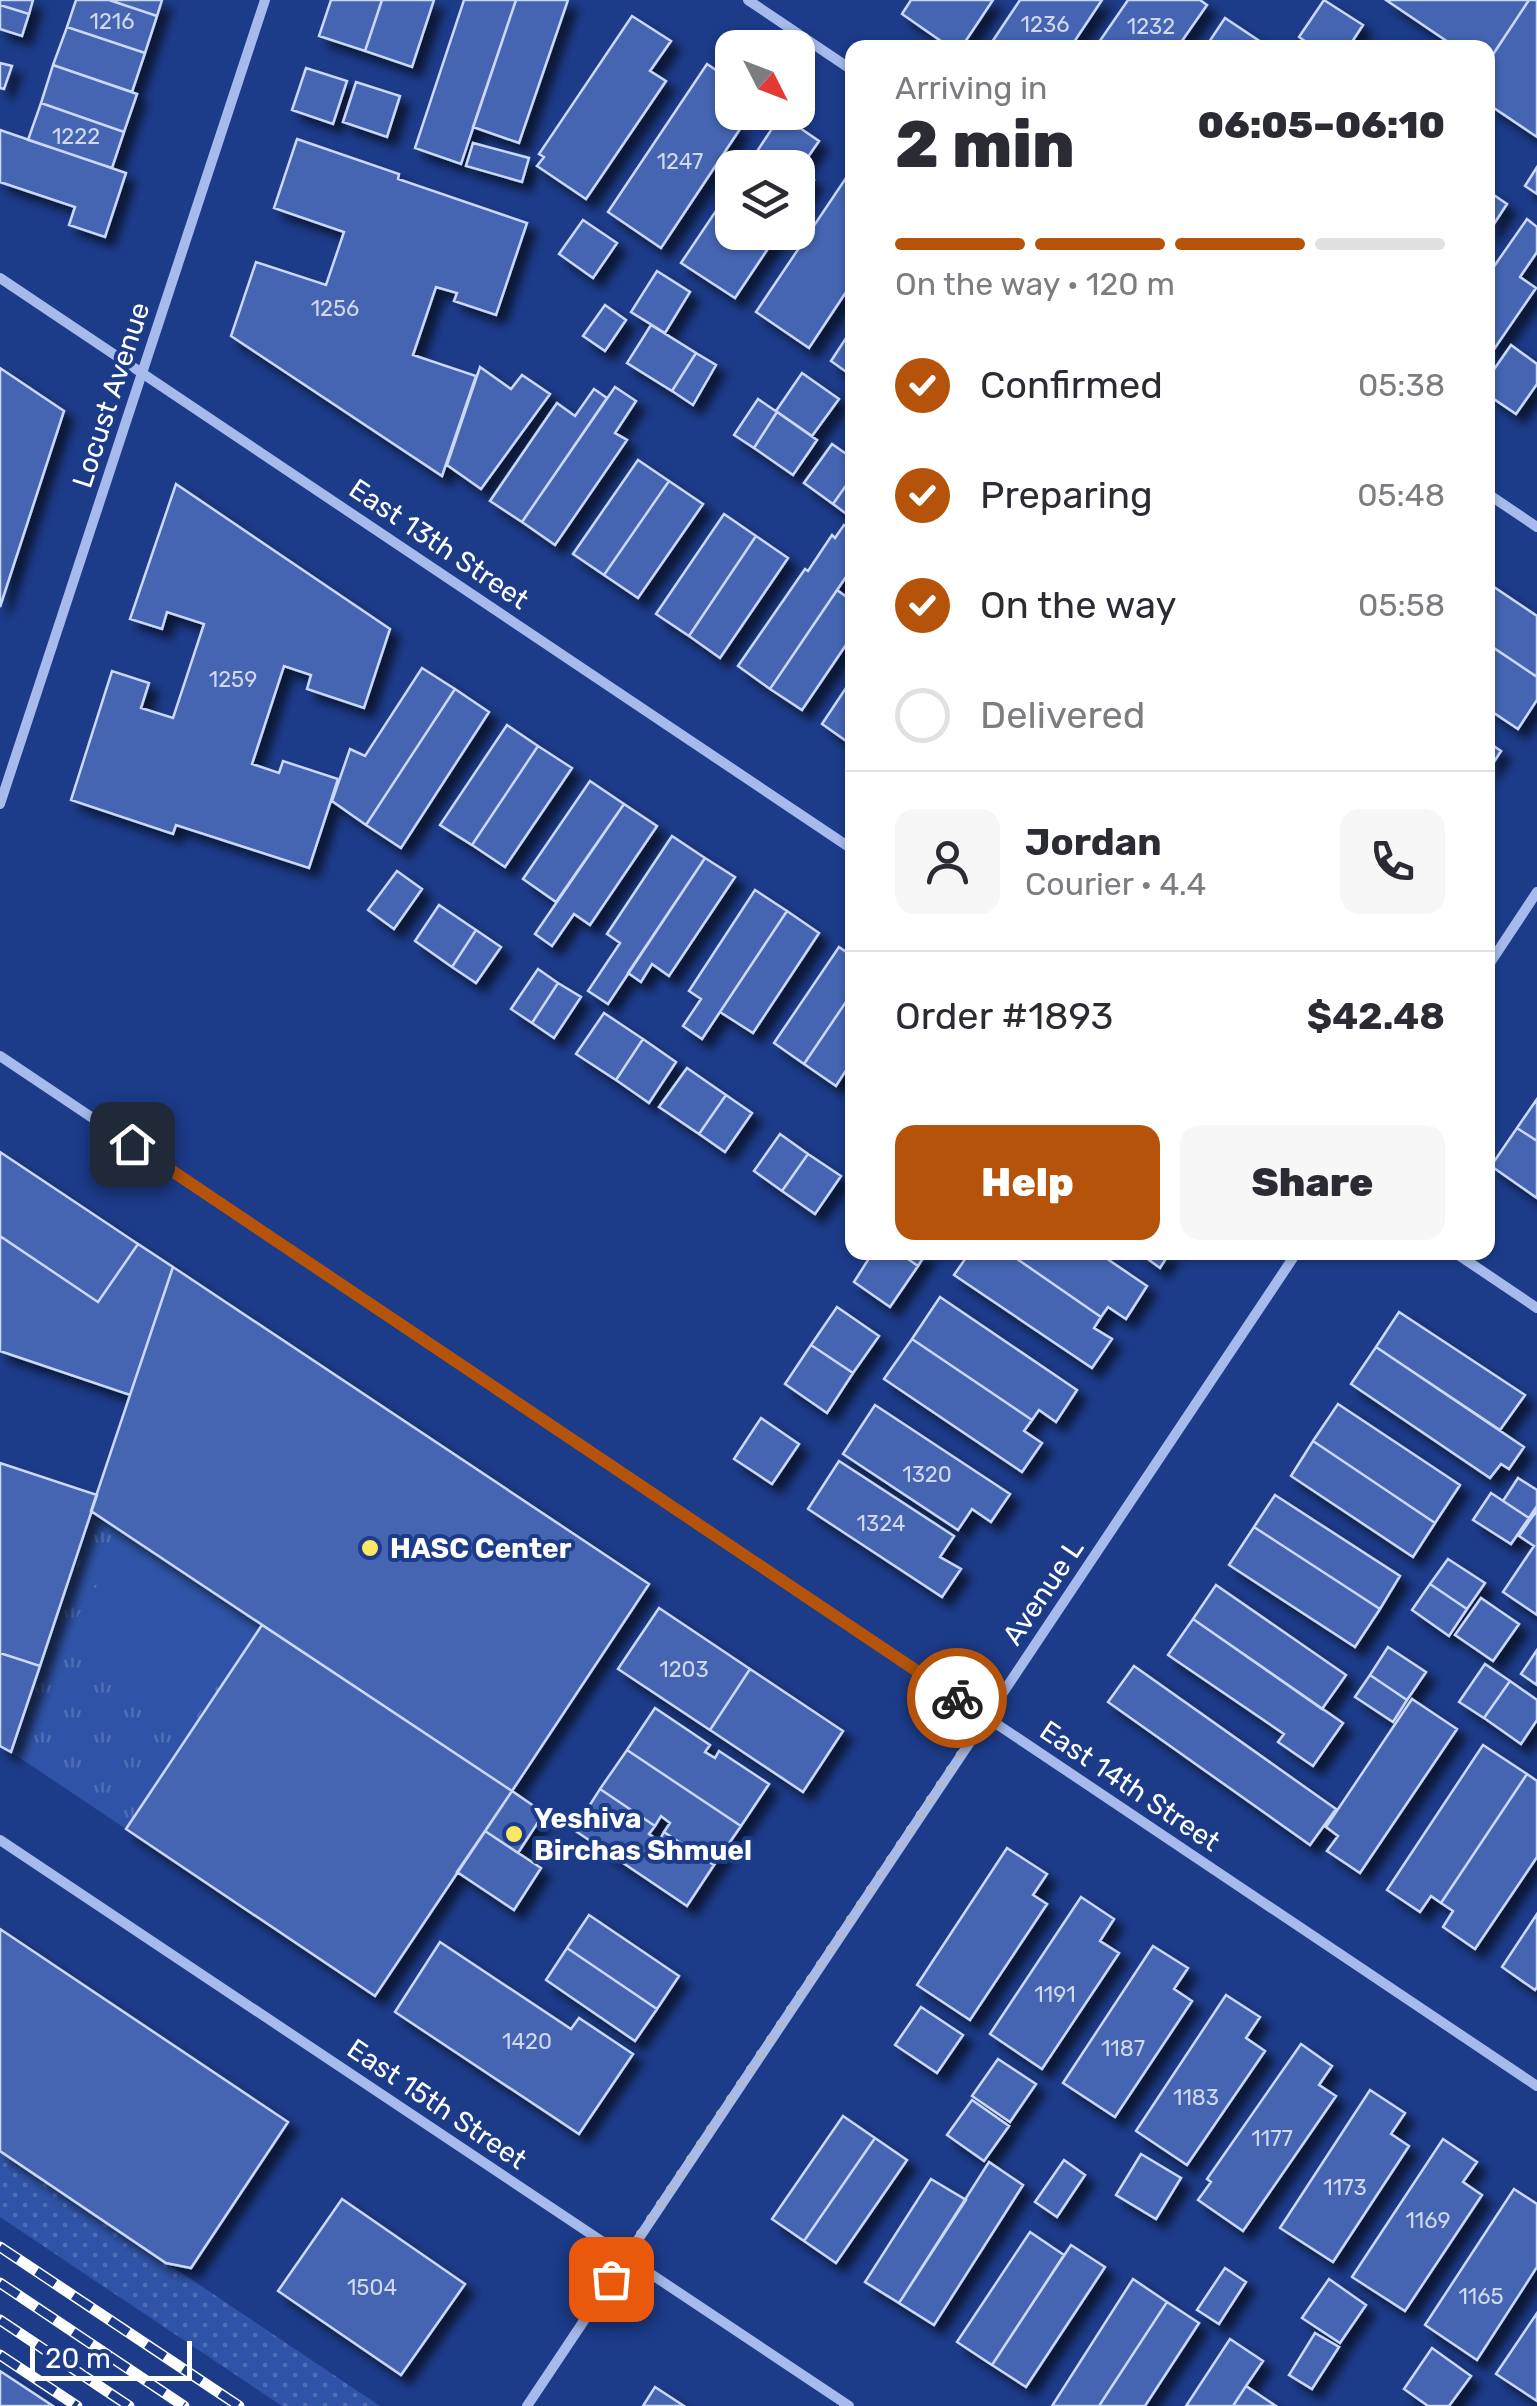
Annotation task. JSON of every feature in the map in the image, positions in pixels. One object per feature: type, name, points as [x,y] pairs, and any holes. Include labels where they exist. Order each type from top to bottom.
[{"type":"street","name":"Locust Avenue","points":[[0,804],[265,0]]},
{"type":"street","points":[[748,0],[845,65]]},
{"type":"street","name":"East 13th Street","points":[[0,278],[845,844]]},
{"type":"street","points":[[1495,499],[1537,528]]},
{"type":"street","points":[[1495,955],[1537,892]]},
{"type":"street","name":"East 14th Street","points":[[0,1056],[1537,2086]]},
{"type":"street","name":"Avenue L","points":[[526,2406],[1292,1260]]},
{"type":"street","points":[[1466,1260],[1537,1308]]},
{"type":"street","name":"East 15th Street","points":[[0,1840],[849,2406]]},
{"type":"green space","points":[[91,1511],[262,1625],[126,1829],[11,1752]]},
{"type":"green space","points":[[125,1542],[256,1627],[192,1723],[63,1639]]},
{"type":"green space","points":[[0,2151],[380,2406],[282,2406],[0,2217]]},
{"type":"building","points":[[0,0],[33,0],[29,14],[0,5]]},
{"type":"building","points":[[76,0],[109,0],[157,16],[145,53],[67,27]]},
{"type":"building","points":[[109,0],[162,0],[157,16]]},
{"type":"building","points":[[331,0],[382,0],[365,51],[319,36]]},
{"type":"building","points":[[382,0],[434,0],[412,67],[365,51]]},
{"type":"building","points":[[464,0],[516,0],[461,164],[415,148]]},
{"type":"building","points":[[516,0],[568,0],[519,143],[473,127]]},
{"type":"building","points":[[911,0],[993,0],[966,40],[939,40],[902,14]]},
{"type":"building","points":[[1020,0],[1102,0],[1075,40],[993,40]]},
{"type":"building","points":[[1128,0],[1200,0],[1207,5],[1183,40],[1100,40]]},
{"type":"building","points":[[1324,0],[1363,25],[1353,40],[1299,37]]},
{"type":"building","points":[[1386,0],[1529,0],[1495,51],[1495,40],[1445,40]]},
{"type":"building","points":[[1529,0],[1537,0],[1537,137],[1495,109],[1495,51]]},
{"type":"building","points":[[0,5],[29,14],[22,36],[0,29]]},
{"type":"building","points":[[632,16],[671,41],[650,71],[666,81],[586,199],[537,166],[544,157],[539,154]]},
{"type":"building","points":[[1225,18],[1258,40],[1210,40]]},
{"type":"building","points":[[67,27],[145,53],[132,92],[53,65]]},
{"type":"building","points":[[0,63],[12,66],[4,89],[0,88]]},
{"type":"building","points":[[707,64],[715,69],[715,130],[739,130],[726,150],[715,150],[715,167],[661,248],[608,212]]},
{"type":"building","points":[[53,65],[137,94],[124,132],[41,103]]},
{"type":"building","points":[[306,68],[347,81],[333,124],[292,110]]},
{"type":"building","points":[[356,82],[400,96],[387,137],[343,122]]},
{"type":"building","points":[[41,103],[124,132],[112,168],[28,140]]},
{"type":"building","points":[[0,130],[126,173],[105,237],[69,225],[75,207],[0,182]]},
{"type":"building","points":[[771,130],[803,130],[819,141],[813,150],[758,150]]},
{"type":"building","points":[[297,139],[527,223],[496,315],[454,301],[457,293],[436,287],[413,355],[476,376],[442,476],[231,336],[256,262],[326,285],[344,232],[274,208]]},
{"type":"building","points":[[473,143],[529,158],[522,182],[466,166]]},
{"type":"building","points":[[1537,167],[1537,194],[1525,186]]},
{"type":"building","points":[[845,179],[845,294],[809,348],[756,312],[798,250],[815,250],[815,224]]},
{"type":"building","points":[[1495,196],[1507,204],[1495,222]]},
{"type":"building","points":[[715,212],[715,250],[767,250],[735,298],[681,263]]},
{"type":"building","points":[[1527,219],[1537,227],[1537,252],[1520,277],[1536,288],[1495,348],[1495,265]]},
{"type":"building","points":[[583,220],[617,243],[593,278],[559,254]]},
{"type":"building","points":[[657,271],[690,292],[665,333],[631,312]]},
{"type":"building","points":[[605,305],[626,320],[605,351],[583,336]]},
{"type":"building","points":[[651,325],[696,353],[672,391],[627,363]]},
{"type":"building","points":[[845,340],[845,371],[831,361]]},
{"type":"building","points":[[1511,345],[1537,364],[1537,384],[1516,414],[1495,400],[1495,368]]},
{"type":"building","points":[[696,353],[716,365],[693,405],[672,391]]},
{"type":"building","points":[[480,367],[511,389],[522,375],[550,394],[481,489],[447,465]]},
{"type":"building","points":[[0,368],[64,411],[0,607]]},
{"type":"building","points":[[802,373],[839,399],[812,436],[776,411]]},
{"type":"building","points":[[615,387],[636,401],[615,433],[627,440],[555,545],[522,522]]},
{"type":"building","points":[[594,389],[607,398],[522,522],[490,501],[557,403],[575,416]]},
{"type":"building","points":[[758,399],[777,412],[754,448],[734,435]]},
{"type":"building","points":[[777,412],[817,440],[793,475],[754,448]]},
{"type":"building","points":[[832,444],[845,453],[845,487],[833,504],[804,483]]},
{"type":"building","points":[[638,460],[669,481],[604,575],[573,554]]},
{"type":"building","points":[[669,481],[703,504],[638,598],[604,575]]},
{"type":"building","points":[[176,484],[390,629],[364,708],[307,689],[311,675],[284,666],[252,764],[279,773],[283,761],[338,779],[309,868],[176,825],[173,834],[71,800],[112,671],[149,683],[141,708],[173,718],[204,624],[167,612],[162,629],[130,619]]},
{"type":"building","points":[[845,487],[845,513],[833,504]]},
{"type":"building","points":[[724,514],[756,536],[689,636],[656,614]]},
{"type":"building","points":[[845,526],[845,578],[770,689],[738,666],[805,569],[808,571],[832,535],[835,538]]},
{"type":"building","points":[[756,536],[788,558],[720,658],[689,636]]},
{"type":"building","points":[[1495,588],[1537,616],[1537,677],[1495,649]]},
{"type":"building","points":[[837,590],[845,596],[845,646],[802,710],[770,689]]},
{"type":"building","points":[[1495,649],[1537,677],[1537,700],[1518,729],[1495,714]]},
{"type":"building","points":[[422,668],[455,689],[366,825],[332,801],[350,749],[365,756]]},
{"type":"building","points":[[455,689],[489,712],[401,848],[366,825]]},
{"type":"building","points":[[845,690],[845,740],[822,724]]},
{"type":"building","points":[[507,725],[538,746],[472,845],[440,825]]},
{"type":"building","points":[[538,746],[572,768],[505,867],[472,845]]},
{"type":"building","points":[[590,781],[624,804],[556,902],[523,879]]},
{"type":"building","points":[[624,804],[657,826],[590,925],[574,914],[552,946],[535,934]]},
{"type":"building","points":[[672,836],[705,858],[608,1004],[588,991],[620,943],[607,934]]},
{"type":"building","points":[[705,858],[735,877],[669,976],[652,964],[641,982],[628,973]]},
{"type":"building","points":[[397,871],[422,889],[394,929],[368,910]]},
{"type":"building","points":[[755,890],[787,911],[702,1039],[683,1026],[701,999],[689,991]]},
{"type":"building","points":[[439,905],[476,930],[452,967],[415,941]]},
{"type":"building","points":[[787,911],[819,933],[753,1033],[720,1012]]},
{"type":"building","points":[[476,930],[501,947],[476,983],[452,967]]},
{"type":"building","points":[[839,947],[845,951],[845,1003],[804,1064],[774,1043]]},
{"type":"building","points":[[538,969],[558,983],[532,1023],[511,1009]]},
{"type":"building","points":[[558,983],[581,997],[554,1038],[532,1023]]},
{"type":"building","points":[[845,1003],[845,1072],[836,1086],[804,1064]]},
{"type":"building","points":[[604,1013],[643,1039],[616,1080],[576,1054]]},
{"type":"building","points":[[643,1039],[676,1062],[649,1103],[616,1080]]},
{"type":"building","points":[[687,1068],[726,1095],[699,1134],[659,1107]]},
{"type":"building","points":[[726,1095],[752,1113],[725,1152],[699,1134]]},
{"type":"building","points":[[1537,1099],[1537,1141],[1517,1128]]},
{"type":"building","points":[[1517,1128],[1537,1141],[1537,1198],[1495,1169],[1495,1160]]},
{"type":"building","points":[[780,1134],[808,1154],[782,1191],[754,1171]]},
{"type":"building","points":[[0,1152],[138,1244],[98,1302],[0,1236]]},
{"type":"building","points":[[808,1154],[841,1176],[815,1214],[782,1191]]},
{"type":"building","points":[[0,1236],[98,1302],[138,1244],[173,1267],[130,1395],[0,1351]]},
{"type":"building","points":[[868,1260],[909,1260],[918,1266],[890,1307],[854,1282]]},
{"type":"building","points":[[964,1260],[1019,1260],[1101,1317],[1094,1328],[1112,1339],[1092,1368],[954,1275]]},
{"type":"building","points":[[1019,1260],[1109,1260],[1147,1286],[1126,1319],[1108,1307],[1101,1317]]},
{"type":"building","points":[[1149,1260],[1165,1260],[1160,1268]]},
{"type":"building","name":"HASC Center","points":[[173,1267],[649,1584],[512,1791],[91,1511]]},
{"type":"building","points":[[940,1297],[1077,1390],[1056,1422],[1039,1410],[1032,1420],[912,1339]]},
{"type":"building","points":[[837,1307],[879,1336],[853,1373],[811,1345]]},
{"type":"building","points":[[1399,1312],[1525,1395],[1500,1430],[1376,1347]]},
{"type":"building","points":[[912,1339],[1032,1420],[1024,1431],[1042,1443],[1022,1472],[884,1379]]},
{"type":"building","points":[[811,1345],[853,1373],[827,1413],[785,1384]]},
{"type":"building","points":[[1376,1347],[1524,1447],[1509,1469],[1501,1464],[1490,1478],[1351,1384]]},
{"type":"building","points":[[1338,1404],[1460,1485],[1435,1523],[1313,1441]]},
{"type":"building","points":[[875,1405],[1010,1494],[991,1522],[972,1509],[958,1530],[843,1454]]},
{"type":"building","points":[[761,1418],[799,1444],[772,1484],[734,1459]]},
{"type":"building","points":[[1313,1441],[1435,1523],[1413,1557],[1291,1476]]},
{"type":"building","points":[[839,1461],[954,1536],[940,1557],[961,1569],[942,1597],[808,1509]]},
{"type":"building","points":[[0,1463],[97,1495],[40,1666],[0,1653]]},
{"type":"building","points":[[1518,1478],[1537,1490],[1537,1506],[1529,1518],[1503,1501]]},
{"type":"building","points":[[1491,1493],[1529,1518],[1511,1544],[1473,1520]]},
{"type":"building","points":[[1275,1495],[1400,1576],[1380,1609],[1254,1527]]},
{"type":"building","points":[[1537,1510],[1537,1615],[1503,1592],[1534,1546],[1519,1536]]},
{"type":"building","points":[[1254,1527],[1380,1609],[1355,1647],[1229,1565]]},
{"type":"building","points":[[1448,1559],[1485,1583],[1467,1609],[1430,1584]]},
{"type":"building","points":[[1430,1584],[1467,1609],[1449,1636],[1412,1610]]},
{"type":"building","points":[[1216,1585],[1346,1675],[1322,1709],[1193,1619]]},
{"type":"building","points":[[1481,1598],[1519,1624],[1493,1661],[1455,1635]]},
{"type":"building","points":[[659,1608],[750,1669],[710,1730],[618,1669]]},
{"type":"building","points":[[1193,1619],[1343,1723],[1313,1766],[1278,1742],[1284,1734],[1168,1655]]},
{"type":"building","points":[[262,1625],[512,1791],[375,1996],[126,1829]]},
{"type":"building","points":[[1388,1647],[1426,1672],[1407,1700],[1370,1675]]},
{"type":"building","points":[[1537,1650],[1537,1685],[1521,1674]]},
{"type":"building","points":[[0,1653],[40,1666],[11,1752],[0,1746]]},
{"type":"building","points":[[1485,1664],[1510,1681],[1484,1718],[1459,1702]]},
{"type":"building","points":[[1134,1666],[1336,1809],[1310,1845],[1108,1702]]},
{"type":"building","points":[[750,1669],[843,1731],[803,1792],[710,1730]]},
{"type":"building","points":[[1370,1675],[1407,1700],[1393,1722],[1355,1697]]},
{"type":"building","points":[[1510,1681],[1537,1700],[1537,1720],[1521,1744],[1484,1718]]},
{"type":"building","points":[[1412,1699],[1457,1729],[1360,1873],[1327,1851],[1338,1836],[1326,1827]]},
{"type":"building","points":[[655,1708],[710,1745],[705,1752],[715,1758],[719,1751],[769,1784],[741,1826],[627,1750]]},
{"type":"building","points":[[1483,1745],[1527,1774],[1441,1903],[1431,1896],[1420,1912],[1387,1890]]},
{"type":"building","points":[[627,1750],[741,1826],[714,1865],[664,1832],[670,1823],[661,1816],[655,1826],[600,1789]]},
{"type":"building","points":[[1527,1774],[1537,1781],[1537,1857],[1475,1949],[1443,1927],[1453,1911],[1441,1903]]},
{"type":"building","points":[[600,1789],[655,1826],[649,1834],[659,1841],[664,1832],[714,1865],[687,1906],[574,1830]]},
{"type":"building","points":[[512,1791],[544,1813],[518,1853],[485,1831]]},
{"type":"building","points":[[485,1831],[541,1868],[514,1910],[457,1872]]},
{"type":"building","points":[[1007,1848],[1047,1874],[1033,1895],[1047,1904],[970,2020],[917,1985]]},
{"type":"building","points":[[1081,1897],[1114,1919],[1100,1941],[1119,1953],[1042,2069],[990,2034]]},
{"type":"building","points":[[1537,1914],[1537,1987],[1535,1990],[1502,1967]]},
{"type":"building","points":[[589,1915],[679,1976],[657,2009],[567,1948]]},
{"type":"building","points":[[0,1929],[288,2122],[191,2268],[166,2263],[0,2151]]},
{"type":"building","points":[[440,1942],[571,2029],[579,2018],[633,2054],[579,2134],[395,2012]]},
{"type":"building","points":[[1153,1946],[1188,1968],[1174,1989],[1192,2001],[1115,2117],[1063,2083]]},
{"type":"building","points":[[567,1948],[657,2009],[635,2041],[546,1980]]},
{"type":"building","points":[[1226,1995],[1260,2017],[1246,2038],[1265,2051],[1187,2165],[1136,2131]]},
{"type":"building","points":[[921,2007],[963,2035],[937,2073],[895,2045]]},
{"type":"building","points":[[1301,2044],[1332,2066],[1319,2085],[1336,2096],[1243,2231],[1198,2200],[1211,2182],[1207,2179]]},
{"type":"building","points":[[998,2059],[1036,2084],[1010,2122],[972,2096]]},
{"type":"building","points":[[1370,2090],[1405,2113],[1391,2134],[1409,2146],[1333,2262],[1280,2228]]},
{"type":"building","points":[[972,2100],[1009,2126],[984,2161],[947,2135]]},
{"type":"building","points":[[843,2116],[875,2138],[804,2241],[772,2219]]},
{"type":"building","points":[[875,2138],[907,2160],[836,2263],[804,2241]]},
{"type":"building","points":[[1443,2139],[1477,2162],[1463,2182],[1482,2195],[1405,2311],[1352,2277]]},
{"type":"building","points":[[1141,2154],[1181,2178],[1156,2219],[1116,2195]]},
{"type":"building","points":[[1064,2160],[1085,2175],[1057,2217],[1035,2202]]},
{"type":"building","points":[[989,2162],[1023,2185],[934,2325],[899,2303]]},
{"type":"building","points":[[931,2179],[966,2200],[899,2303],[865,2282]]},
{"type":"building","points":[[1514,2189],[1537,2204],[1537,2267],[1477,2360],[1425,2325]]},
{"type":"building","points":[[342,2199],[465,2284],[401,2375],[278,2291]]},
{"type":"building","points":[[1030,2232],[1064,2255],[992,2365],[957,2342]]},
{"type":"building","points":[[1071,2245],[1105,2267],[1026,2387],[992,2365]]},
{"type":"building","points":[[1225,2268],[1246,2282],[1219,2324],[1197,2310]]},
{"type":"building","points":[[1133,2279],[1167,2302],[1099,2406],[1052,2406]]},
{"type":"building","points":[[1329,2279],[1366,2305],[1340,2343],[1302,2318]]},
{"type":"building","points":[[1167,2302],[1199,2323],[1145,2406],[1099,2406]]},
{"type":"building","points":[[1537,2313],[1537,2401],[1496,2374]]},
{"type":"building","points":[[1315,2333],[1339,2347],[1312,2389],[1289,2375]]},
{"type":"building","points":[[1230,2339],[1263,2361],[1233,2406],[1186,2406]]},
{"type":"building","points":[[1432,2348],[1471,2376],[1449,2406],[1428,2406],[1404,2389]]},
{"type":"building","points":[[0,2371],[53,2406],[0,2406]]},
{"type":"building","points":[[1246,2386],[1276,2406],[1233,2406]]},
{"type":"building","points":[[655,2387],[684,2406],[643,2406]]},
{"type":"railway","points":[[0,2247],[239,2406]]},
{"type":"railway","points":[[0,2283],[184,2406]]},
{"type":"railway","points":[[0,2320],[129,2406]]},
{"type":"railway","points":[[0,2355],[77,2406]]},
{"type":"way so far","points":[[611,2279],[986,1717],[957,1698]]},
{"type":"place","name":"HASC Center","points":[[370,1548]]},
{"type":"place","name":"Yeshiva Birchas Shmuel","points":[[514,1834]]},
{"type":"route","points":[[132,1144],[957,1698]]}]
